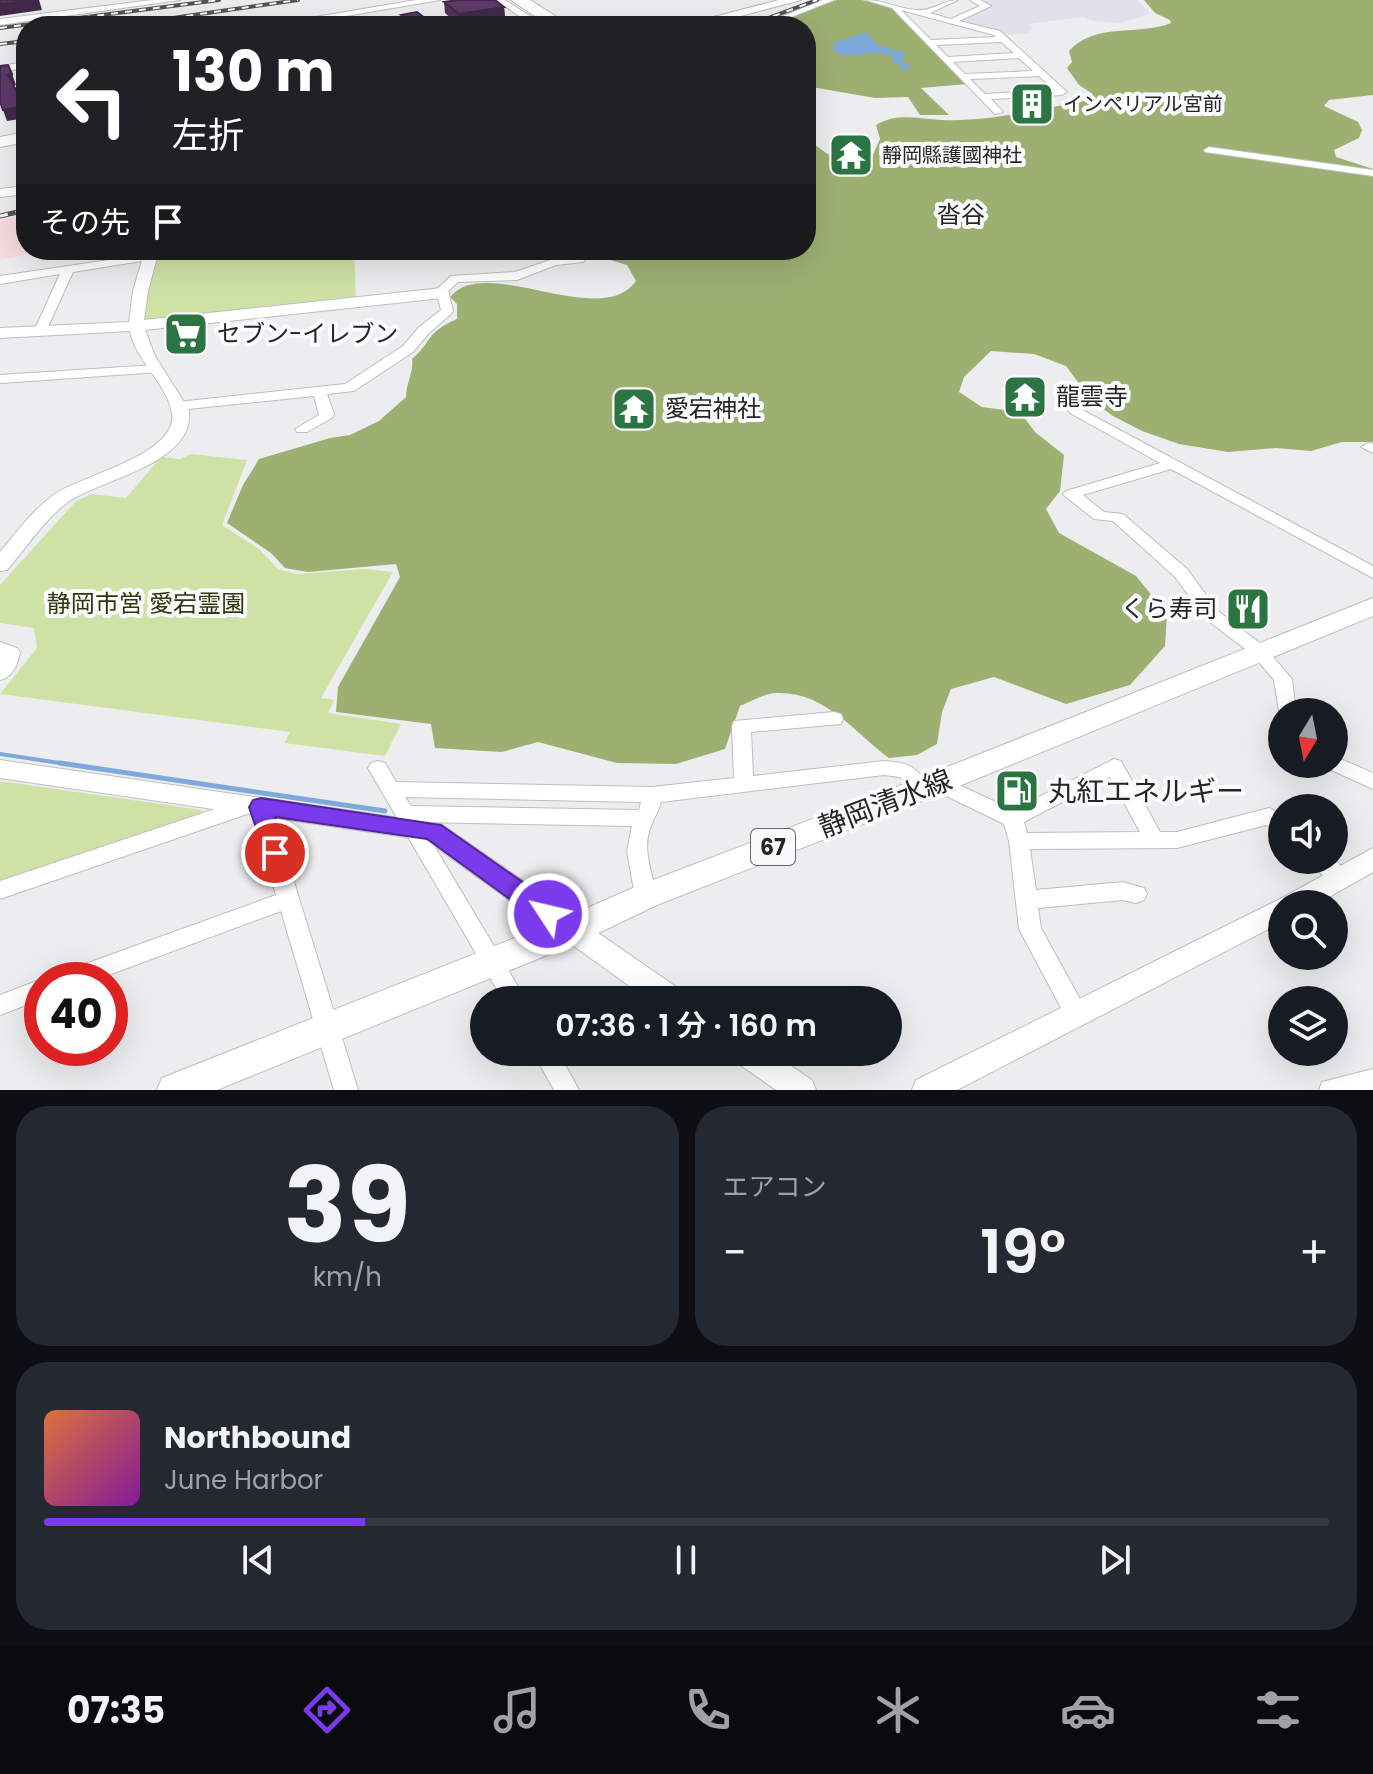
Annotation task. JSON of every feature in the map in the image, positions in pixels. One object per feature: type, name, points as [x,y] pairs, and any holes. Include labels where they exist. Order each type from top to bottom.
[{"type":"highway","points":[[712,16],[779,0]]},
{"type":"highway","points":[[732,16],[795,0]]},
{"type":"main road","name":"静岡清水線","points":[[175,1090],[572,930],[646,896],[930,786],[1373,606]]},
{"type":"street","points":[[48,16],[175,0]]},
{"type":"street","points":[[332,16],[435,0]]},
{"type":"street","points":[[500,0],[524,16]]},
{"type":"street","points":[[507,0],[535,16]]},
{"type":"street","points":[[516,0],[538,16]]},
{"type":"street","points":[[525,0],[551,16]]},
{"type":"street","points":[[788,16],[830,0]]},
{"type":"street","points":[[869,0],[997,33],[1062,92],[983,97]]},
{"type":"street","points":[[921,14],[954,0]]},
{"type":"street","points":[[952,21],[987,6],[974,0]]},
{"type":"street","points":[[889,3],[998,112]]},
{"type":"street","points":[[930,43],[1004,39]]},
{"type":"street","points":[[947,60],[1022,55]]},
{"type":"street","points":[[964,77],[1041,73]]},
{"type":"street","points":[[1209,150],[1373,173]]},
{"type":"street","points":[[0,280],[117,260]]},
{"type":"street","points":[[0,565],[65,495],[141,462],[163,447],[180,427],[182,419],[178,406],[140,343],[136,326],[138,300],[149,260]]},
{"type":"street","points":[[178,406],[349,388],[408,349],[424,330],[447,311],[442,293],[444,286],[455,279],[517,276],[554,262],[579,260]]},
{"type":"street","points":[[40,331],[68,270]]},
{"type":"street","points":[[0,333],[136,326],[442,293]]},
{"type":"street","points":[[0,379],[155,369]]},
{"type":"street","points":[[302,429],[325,418],[320,393]]},
{"type":"street","points":[[1075,410],[1373,573]]},
{"type":"street","points":[[1172,464],[1071,494],[1100,516],[1117,517],[1181,573],[1212,615],[1259,651],[1283,679],[1285,698]]},
{"type":"street","points":[[0,648],[11,652],[9,663],[0,674]]},
{"type":"street","points":[[744,784],[741,726],[834,719]]},
{"type":"street","points":[[391,789],[652,795],[884,768],[905,770],[930,786],[1013,819],[1114,766],[1155,841]]},
{"type":"street","points":[[378,768],[507,986]]},
{"type":"street","points":[[0,769],[255,806],[410,821],[646,818]]},
{"type":"street","points":[[1348,770],[1373,782]]},
{"type":"street","points":[[646,896],[637,851],[639,831],[652,795]]},
{"type":"street","points":[[0,890],[255,806]]},
{"type":"street","points":[[255,806],[290,899],[325,1030],[346,1090]]},
{"type":"street","points":[[1019,841],[1177,840],[1268,816]]},
{"type":"street","points":[[1013,819],[1019,841],[1030,929],[1076,1014]]},
{"type":"street","points":[[410,821],[432,831],[652,986]]},
{"type":"street","points":[[1319,890],[1373,858]]},
{"type":"street","points":[[1337,874],[1342,878]]},
{"type":"street","points":[[1026,900],[1123,891],[1136,894]]},
{"type":"street","points":[[117,962],[290,899]]},
{"type":"street","points":[[927,1090],[1268,916]]},
{"type":"street","points":[[0,1005],[24,996]]},
{"type":"street","points":[[553,1066],[567,1090]]},
{"type":"street","points":[[766,1066],[801,1090]]},
{"type":"street","points":[[1331,1090],[1373,1080]]},
{"type":"shaded area","points":[[979,0],[1138,0],[1150,14],[1120,23],[1092,21],[1084,17],[1027,24],[1033,29],[1028,30],[1031,33],[1011,35],[956,21],[989,6]]},
{"type":"shaded area","points":[[16,217],[16,256],[0,260],[0,220]]},
{"type":"green space","points":[[837,0],[862,0],[891,8],[967,84],[921,88],[949,115],[920,115],[908,97],[875,98],[816,88],[816,16],[794,16]]},
{"type":"green space","points":[[1144,0],[1373,0],[1373,95],[1329,100],[1324,106],[1358,122],[1362,130],[1359,138],[1334,150],[1336,157],[1373,169],[1373,442],[1342,442],[1311,451],[1276,448],[1228,452],[1179,444],[1142,431],[1113,416],[1091,400],[1066,366],[1034,354],[991,351],[964,377],[959,392],[982,407],[1020,412],[1035,432],[1064,455],[1060,491],[1046,509],[1059,533],[1136,576],[1167,614],[1165,646],[1130,685],[1066,704],[994,677],[951,689],[942,712],[937,744],[917,755],[889,758],[838,715],[793,694],[772,693],[740,706],[725,749],[676,764],[617,763],[538,742],[502,752],[435,748],[431,724],[336,712],[338,687],[400,577],[396,564],[308,572],[285,568],[271,553],[227,523],[243,485],[259,459],[350,435],[379,421],[406,397],[412,359],[434,333],[457,319],[457,304],[450,297],[467,286],[489,283],[597,298],[619,294],[636,281],[627,265],[610,260],[816,260],[816,145],[842,162],[868,166],[880,139],[876,125],[884,121],[908,117],[979,119],[1085,101],[1093,94],[1079,85],[1067,68],[1072,62],[1069,51],[1091,36],[1171,23],[1155,13]]},
{"type":"green space","points":[[155,260],[354,260],[356,300],[142,320]]},
{"type":"green space","name":"静岡市営 愛宕霊園","points":[[191,454],[247,460],[222,525],[259,549],[278,569],[297,574],[366,569],[393,572],[321,698],[334,700],[328,713],[401,724],[385,756],[284,743],[290,732],[0,694],[37,648],[34,628],[0,623],[0,585],[76,501],[92,494],[126,498],[161,457],[180,459]]},
{"type":"green space","points":[[0,781],[202,810],[200,816],[0,884]]},
{"type":"water","points":[[868,33],[877,45],[905,53],[902,62],[912,68],[897,71],[903,67],[893,62],[892,56],[883,53],[847,56],[833,50],[834,43]]},
{"type":"building","points":[[0,0],[32,0],[0,4]]},
{"type":"building","points":[[495,0],[504,7],[459,14],[444,2]]},
{"type":"building","points":[[417,12],[422,16],[402,16]]},
{"type":"building","points":[[8,65],[12,74],[8,75],[16,90],[16,108],[3,110],[0,102],[0,66]]},
{"type":"waterway","points":[[0,754],[73,765]]},
{"type":"waterway","points":[[60,763],[385,811]]},
{"type":"railway","points":[[94,16],[219,0]]},
{"type":"railway","points":[[187,16],[298,0]]},
{"type":"railway","points":[[774,16],[817,0]]},
{"type":"railway","points":[[0,28],[16,26]]},
{"type":"railway","points":[[0,44],[16,42]]},
{"type":"railway","points":[[0,216],[16,212]]},
{"type":"place","name":"インペリアル宮前","points":[[1032,104]]},
{"type":"place","name":"靜岡縣護國神社","points":[[851,155]]},
{"type":"place","name":"セブン-イレブン","points":[[186,334]]},
{"type":"place","name":"龍雲寺","points":[[1025,397]]},
{"type":"place","name":"愛宕神社","points":[[634,409]]},
{"type":"place","name":"くら寿司","points":[[1248,609]]},
{"type":"place","name":"丸紅エネルギー","points":[[1017,791]]},
{"type":"district","name":"沓谷","points":[[961,215]]},
{"type":"route","points":[[275,853],[261,807],[432,831],[548,914]]}]
